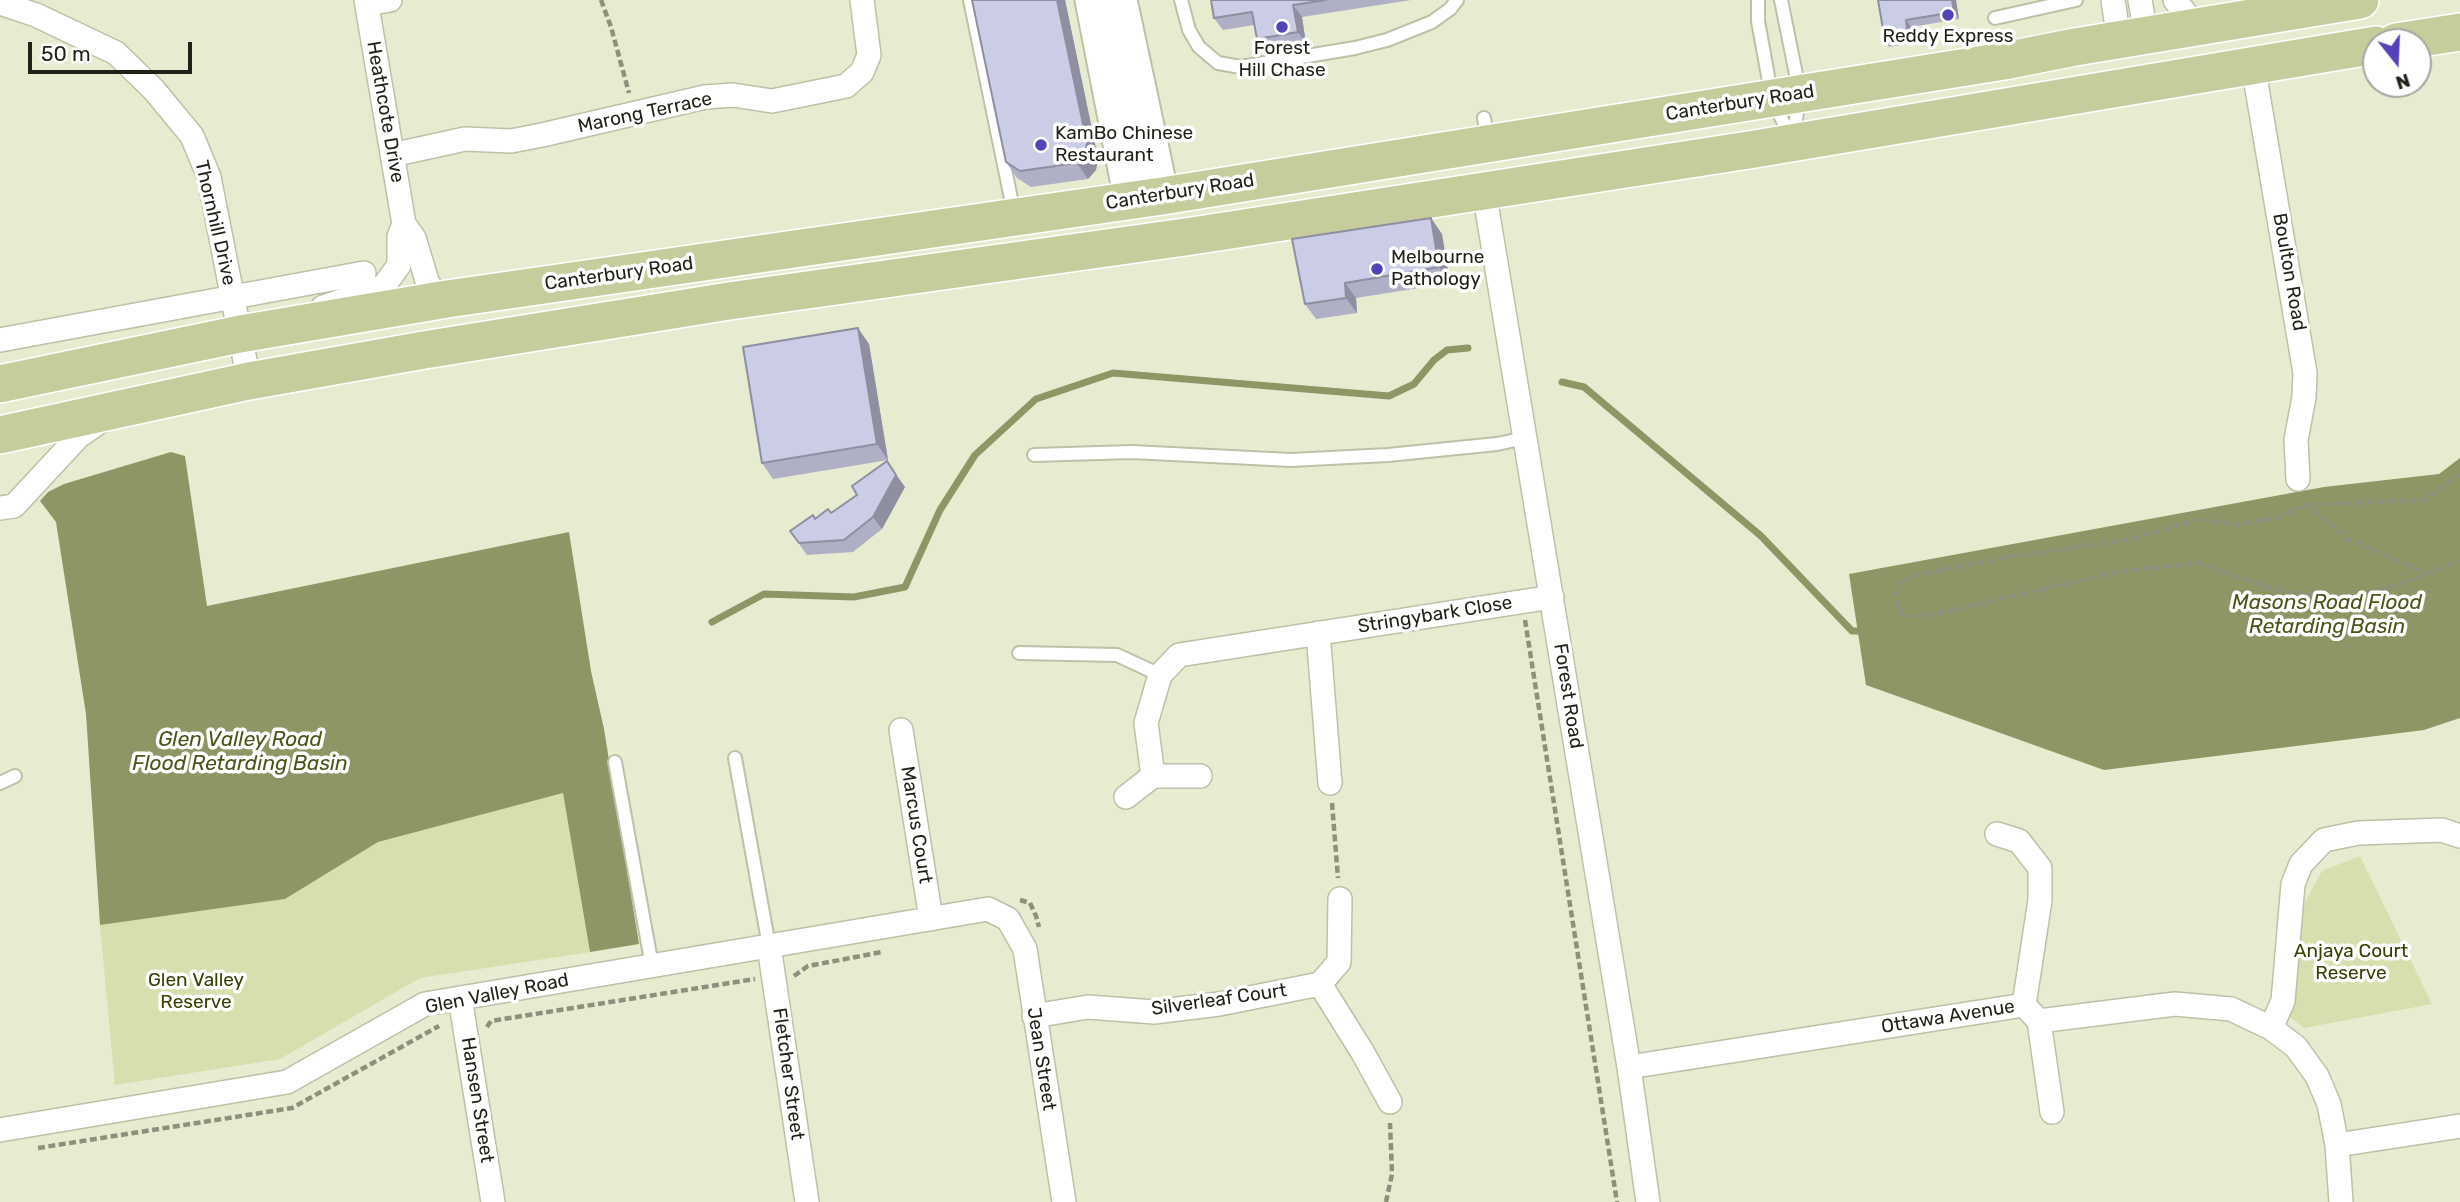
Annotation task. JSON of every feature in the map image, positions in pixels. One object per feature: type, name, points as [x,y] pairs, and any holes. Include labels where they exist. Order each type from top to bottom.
[{"type":"main road","points":[[1092,0],[1147,198]]},
{"type":"main road","points":[[1120,0],[1147,198],[1150,242]]},
{"type":"main road","name":"Canterbury Road","points":[[0,384],[240,334],[447,299],[1147,198],[1486,131],[1786,96],[2360,0]]},
{"type":"main road","points":[[2432,36],[2460,32]]},
{"type":"main road","points":[[2132,38],[2140,84]]},
{"type":"main road","points":[[0,435],[248,381],[424,350],[729,301],[1150,242],[1484,191],[2362,47]]},
{"type":"street","points":[[366,2],[390,0]]},
{"type":"street","name":"Marong Terrace","points":[[392,155],[465,139],[511,141],[705,97],[733,95],[772,101],[846,86],[862,72],[869,55],[862,0]]},
{"type":"street","points":[[2113,0],[2132,38]]},
{"type":"street","points":[[2132,38],[2140,0]]},
{"type":"street","points":[[2175,0],[2189,19],[2199,27]]},
{"type":"street","name":"Heathcote Drive","points":[[366,2],[404,224],[414,238],[428,284],[447,299]]},
{"type":"street","name":"Thornhill Drive","points":[[0,3],[35,7],[116,53],[154,90],[192,136],[209,177],[248,381]]},
{"type":"street","name":"Boulton Road","points":[[2253,65],[2305,373],[2304,397],[2296,440],[2298,479]]},
{"type":"street","name":"Forest Road","points":[[1484,191],[1629,1067],[1648,1202]]},
{"type":"street","name":"Heathcote Drive","points":[[275,328],[330,304],[384,286],[399,265],[399,237],[404,224]]},
{"type":"street","points":[[0,340],[364,273]]},
{"type":"street","points":[[0,508],[14,506],[79,436],[122,408]]},
{"type":"street","name":"Stringybark Close","points":[[1160,675],[1179,655],[1552,597]]},
{"type":"street","points":[[1318,633],[1330,783]]},
{"type":"street","points":[[1153,776],[1146,723],[1160,675]]},
{"type":"street","name":"Marcus Court","points":[[901,730],[931,919]]},
{"type":"street","points":[[1126,797],[1153,776],[1200,776]]},
{"type":"street","points":[[2271,1028],[2283,1001],[2293,884],[2301,864],[2325,839],[2358,833],[2442,830],[2460,836]]},
{"type":"street","points":[[1997,834],[2019,841],[2040,868],[2032,1013],[2052,1112]]},
{"type":"street","points":[[1340,900],[1339,962],[1320,984],[1390,1102]]},
{"type":"street","name":"Glen Valley Road","points":[[0,1130],[287,1082],[425,1004],[988,909],[1008,919]]},
{"type":"street","name":"Jean Street","points":[[1008,919],[1024,949],[1063,1202]]},
{"type":"street","name":"Fletcher Street","points":[[769,946],[807,1202]]},
{"type":"street","name":"Silverleaf Court","points":[[1034,1016],[1088,1007],[1154,1012],[1219,1004],[1320,984]]},
{"type":"street","name":"Hansen Street","points":[[460,998],[493,1202]]},
{"type":"street","name":"Ottawa Avenue","points":[[1629,1067],[2032,1013],[2175,1004],[2231,1009],[2271,1028],[2296,1047],[2317,1076],[2329,1104],[2337,1145],[2341,1202]]},
{"type":"street","points":[[2337,1145],[2460,1126]]},
{"type":"lane","points":[[970,0],[1015,217]]},
{"type":"lane","points":[[1181,0],[1189,30],[1199,47],[1218,63],[1241,67],[1356,48],[1387,40],[1432,22],[1450,9],[1457,0]]},
{"type":"lane","points":[[1758,0],[1759,21],[1786,96],[1792,142]]},
{"type":"lane","points":[[1781,0],[1786,96],[1792,142]]},
{"type":"lane","points":[[1995,18],[2076,0]]},
{"type":"lane","points":[[1034,455],[1132,452],[1291,460],[1388,455],[1497,444],[1525,438]]},
{"type":"lane","points":[[1019,653],[1117,655],[1160,675]]},
{"type":"lane","points":[[736,758],[769,946]]},
{"type":"lane","points":[[615,762],[652,966]]},
{"type":"lane","points":[[0,783],[15,776]]},
{"type":"path","points":[[601,0],[636,113]]},
{"type":"path","points":[[2460,474],[2425,500],[2305,505],[2280,517],[2236,525],[2199,519],[2132,539],[2015,555],[1926,573],[1900,581],[1896,595],[1901,614],[1912,617],[1949,611],[2116,572],[2199,563],[2266,587],[2331,599],[2384,590],[2460,561]]},
{"type":"path","points":[[2298,479],[2305,505],[2348,539],[2427,573]]},
{"type":"path","points":[[1525,616],[1617,1202]]},
{"type":"path","points":[[1330,783],[1340,900]]},
{"type":"path","points":[[792,977],[808,966],[884,951]]},
{"type":"path","points":[[484,1031],[491,1021],[758,979]]},
{"type":"path","points":[[26,1150],[292,1108],[449,1021]]},
{"type":"path","points":[[1385,1202],[1392,1174],[1390,1102]]},
{"type":"green space","name":"Glen Valley Reserve","points":[[563,793],[590,952],[420,978],[280,1059],[115,1085],[100,925],[285,899],[378,842]]},
{"type":"green space","name":"Anjaya Court Reserve","points":[[2360,856],[2432,1004],[2304,1028],[2283,1012],[2295,987],[2302,908],[2322,871]]},
{"type":"water","name":"Glen Valley Road Flood Retarding Basin","points":[[171,452],[185,456],[207,606],[569,532],[639,944],[590,952],[563,793],[378,842],[285,899],[100,925],[86,714],[56,522],[40,501],[48,492],[64,484]]},
{"type":"water","name":"Masons Road Flood Retarding Basin","points":[[2460,458],[2460,718],[2424,730],[2104,770],[1866,685],[1849,574],[2324,487],[2439,474]]},
{"type":"building","points":[[972,0],[1057,0],[1087,143],[1085,154],[1077,163],[1020,171],[1006,162]]},
{"type":"building","points":[[1211,0],[1326,0],[1293,5],[1298,32],[1257,39],[1252,12],[1214,18]]},
{"type":"building","points":[[1878,0],[1952,0],[1954,12],[1906,20],[1908,37],[1885,41]]},
{"type":"building","name":"Melbourne Pathology","points":[[1431,218],[1439,267],[1345,283],[1346,298],[1305,304],[1292,239]]},
{"type":"building","points":[[858,328],[877,444],[762,463],[743,347]]},
{"type":"building","points":[[887,461],[896,475],[873,517],[844,540],[799,543],[790,531],[813,515],[815,519],[828,509],[831,513],[857,495],[852,486]]},
{"type":"waterway","points":[[712,622],[764,594],[854,597],[905,587],[940,510],[975,455],[1036,399],[1113,373],[1389,396],[1414,384],[1434,360],[1447,350],[1468,348]]},
{"type":"waterway","points":[[1562,382],[1584,387],[1761,536],[1852,631],[1864,631]]},
{"type":"place","name":"Reddy Express","points":[[1948,15]]},
{"type":"place","name":"Forest Hill Chase","points":[[1282,27]]},
{"type":"place","name":"KamBo Chinese Restaurant","points":[[1041,145]]},
{"type":"place","name":"Melbourne Pathology","points":[[1377,269]]}]
